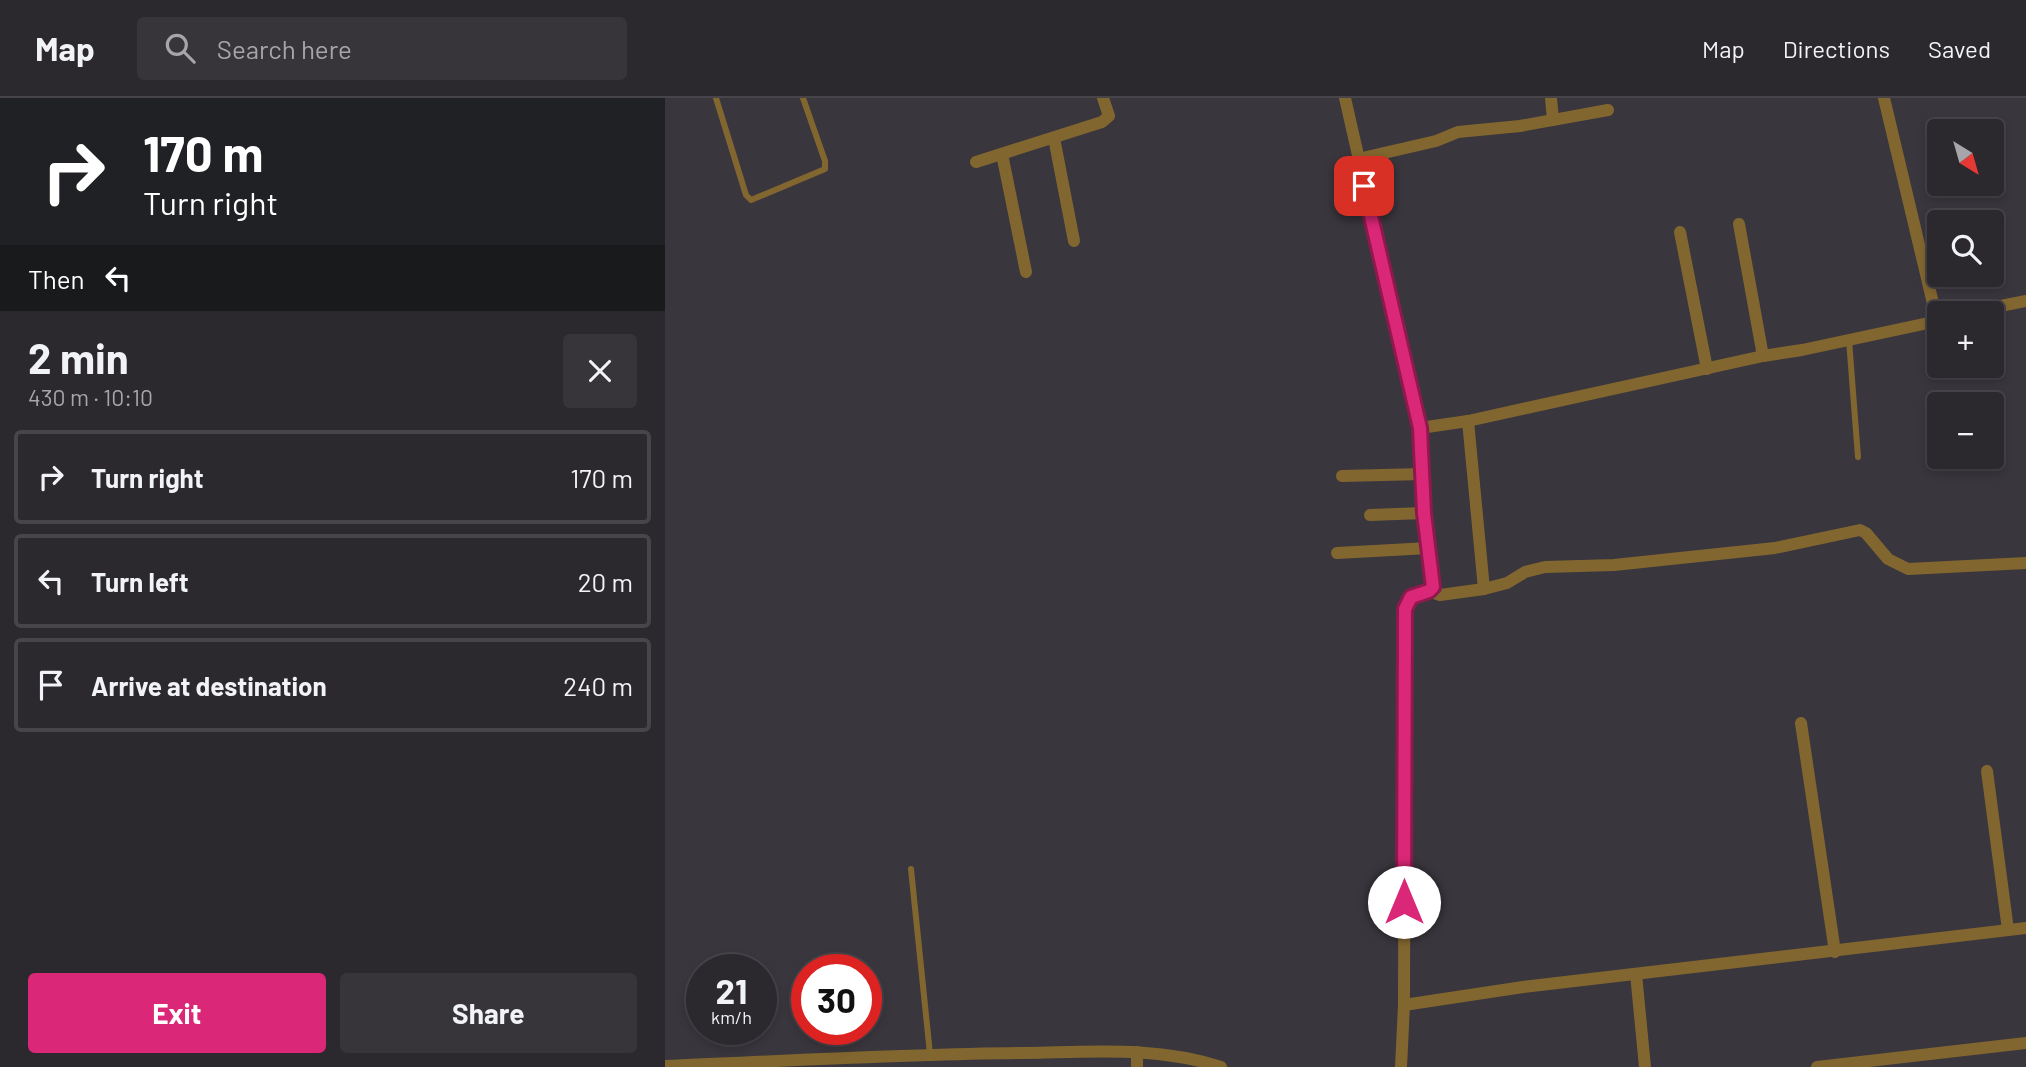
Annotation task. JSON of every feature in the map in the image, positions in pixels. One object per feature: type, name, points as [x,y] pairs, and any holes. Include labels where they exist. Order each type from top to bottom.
[{"type":"street","points":[[976,162],[1107,119],[1108,112],[1103,98]]},
{"type":"street","points":[[1551,98],[1553,120]]},
{"type":"street","points":[[1884,98],[1933,301]]},
{"type":"street","points":[[1350,99],[1358,159],[1420,428],[1424,513],[1433,587],[1411,597],[1405,609],[1404,1005],[1401,1067]]},
{"type":"street","points":[[1358,159],[1436,141],[1458,132],[1608,110]]},
{"type":"street","points":[[1054,138],[1074,241]]},
{"type":"street","points":[[1002,154],[1026,272]]},
{"type":"street","points":[[1739,224],[1763,356]]},
{"type":"street","points":[[1680,232],[1707,369]]},
{"type":"street","points":[[2004,305],[2026,300]]},
{"type":"street","points":[[1420,428],[1468,421],[1763,356],[1927,325]]},
{"type":"street","points":[[1468,421],[1484,589]]},
{"type":"street","points":[[1342,476],[1423,474]]},
{"type":"street","points":[[1370,515],[1424,513]]},
{"type":"street","points":[[1429,591],[1440,595],[1484,589],[1507,583],[1534,569],[1626,564],[1775,548],[1860,530],[1888,559],[1908,569],[2026,563]]},
{"type":"street","points":[[1337,553],[1429,548]]},
{"type":"street","points":[[1801,723],[1835,951]]},
{"type":"street","points":[[1987,771],[2008,930]]},
{"type":"street","points":[[1404,1005],[1523,987],[2026,928]]},
{"type":"street","points":[[1636,974],[1645,1067]]},
{"type":"street","points":[[1822,1067],[1893,1062],[2026,1043]]},
{"type":"street","points":[[1083,1067],[1084,1052]]},
{"type":"street","points":[[1136,1052],[1137,1067]]},
{"type":"street","points":[[665,1066],[930,1054],[1136,1052],[1183,1056],[1221,1067]]},
{"type":"lane","points":[[716,98],[746,195],[751,200],[825,169],[825,161],[803,98]]},
{"type":"lane","points":[[1849,340],[1858,457]]},
{"type":"lane","points":[[911,869],[930,1054]]},
{"type":"route","points":[[1364,186],[1420,428],[1424,513],[1433,587],[1411,597],[1405,609],[1404,902]]}]
